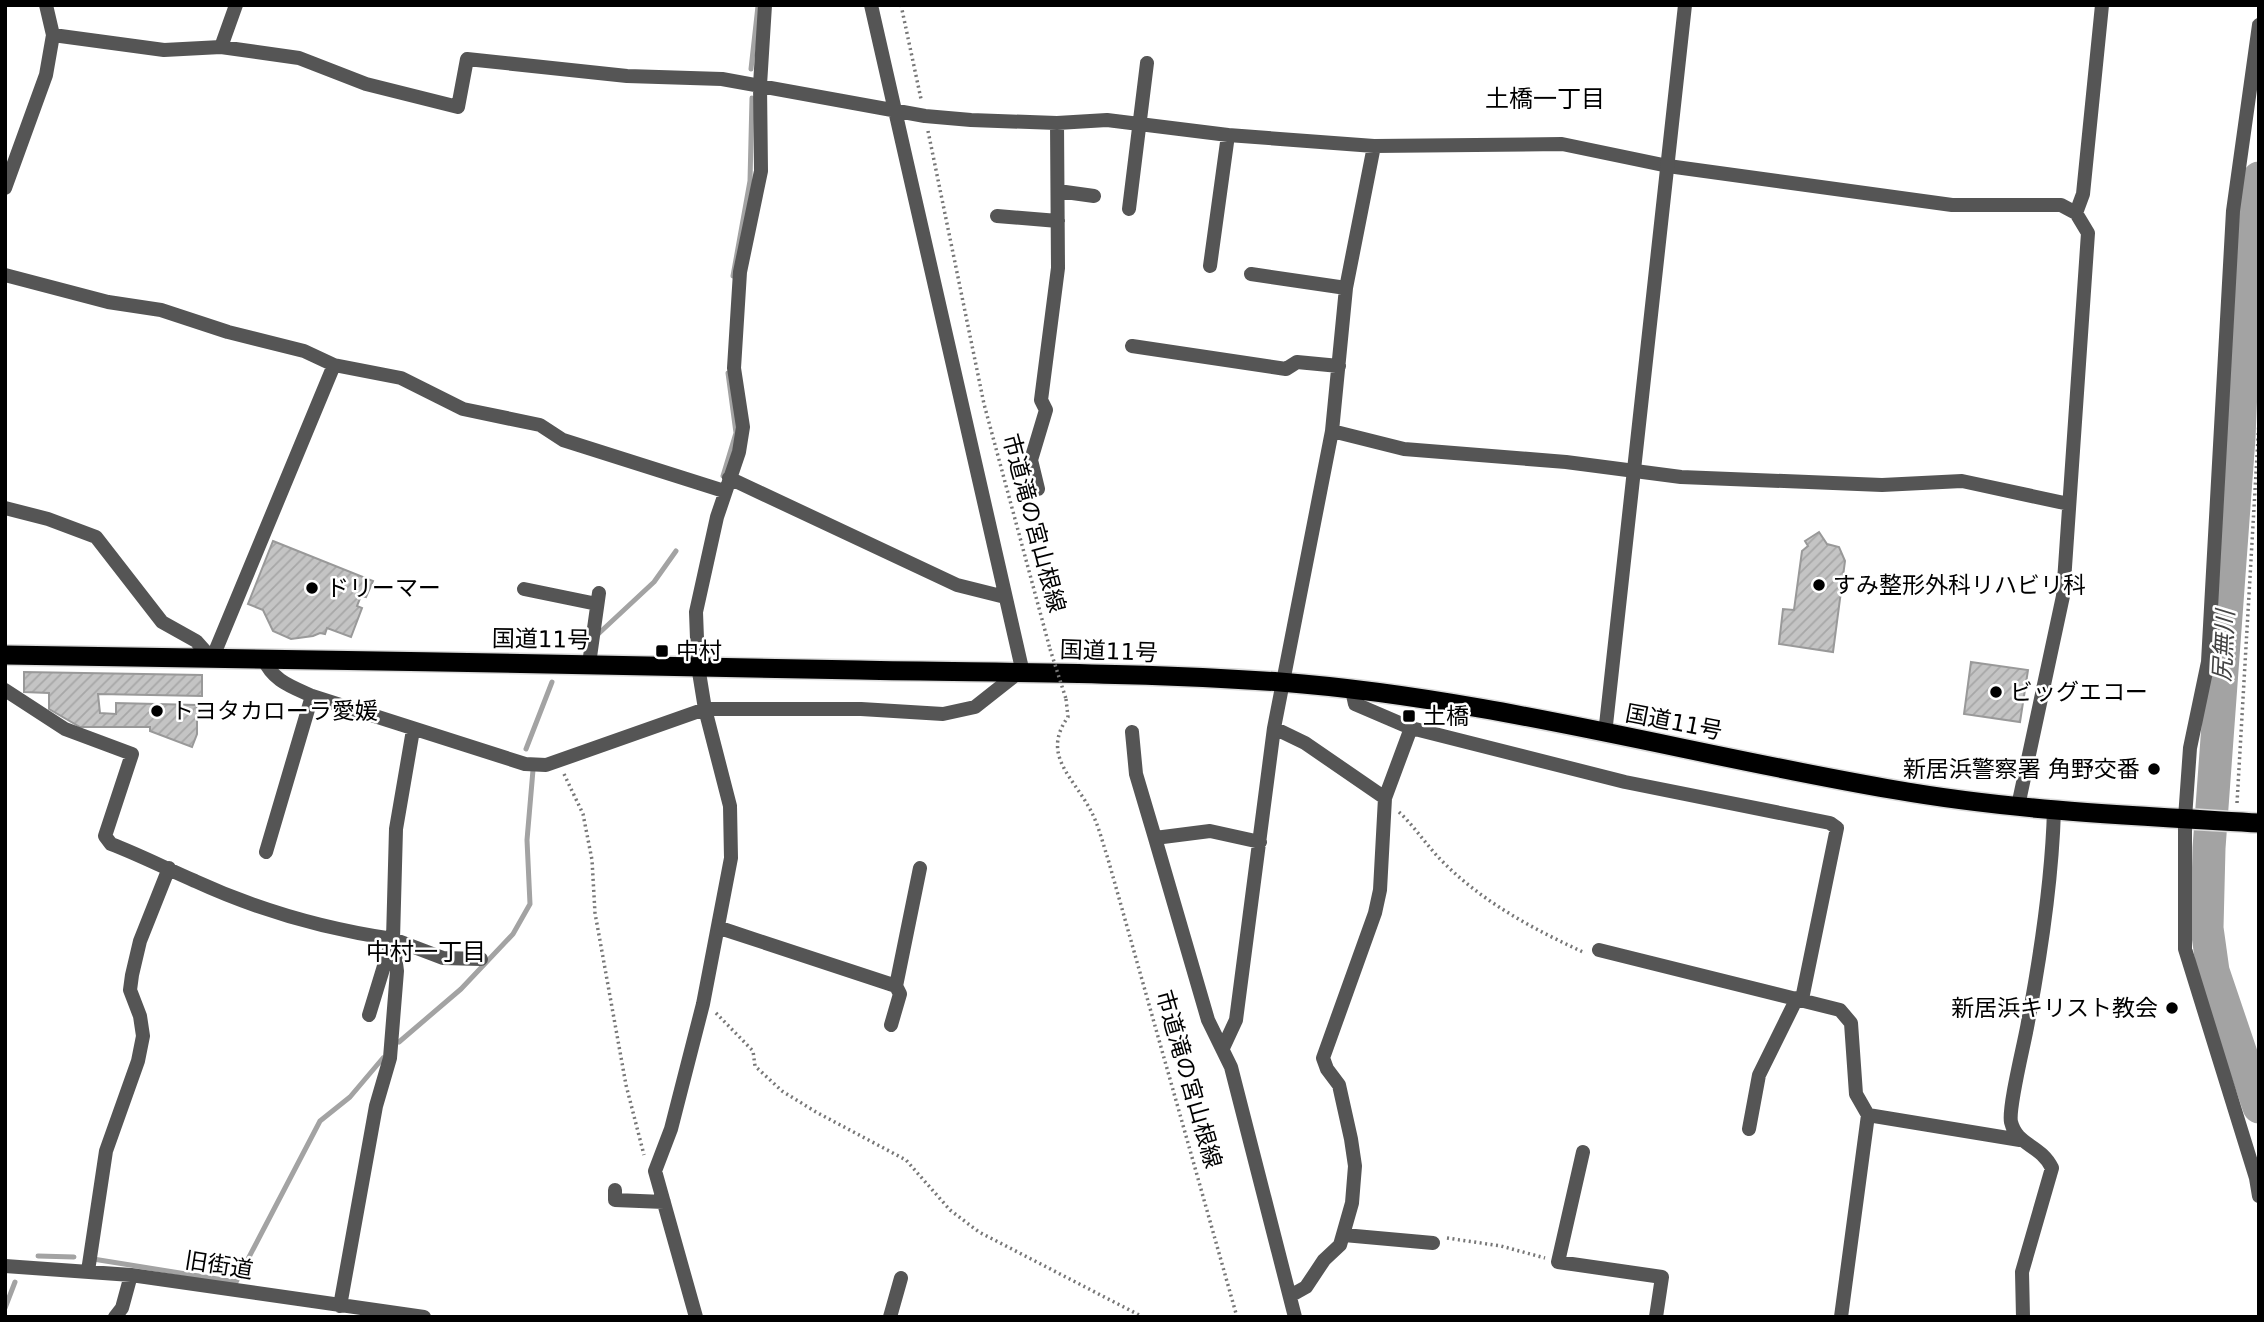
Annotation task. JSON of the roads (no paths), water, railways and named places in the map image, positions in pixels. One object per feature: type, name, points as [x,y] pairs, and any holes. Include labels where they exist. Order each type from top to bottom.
[{"type":"highway","name":"国道11号","points":[[5,655],[212,659],[592,648],[698,666],[1281,682],[1511,711],[1605,734],[1900,791],[2054,810],[2259,823]]},
{"type":"street","points":[[5,188],[46,75],[53,35],[46,5]]},
{"type":"street","points":[[221,47],[236,5]]},
{"type":"street","points":[[696,1317],[655,1171],[671,1129],[703,1004],[720,928],[731,859],[730,806],[705,709],[698,666],[696,612],[726,485],[739,452],[743,428],[734,368],[740,272],[761,172],[760,85],[765,5]]},
{"type":"street","points":[[264,658],[269,673],[279,681],[312,696],[525,764],[546,765],[705,709],[861,709],[943,714],[975,708],[1021,673],[892,109],[871,5]]},
{"type":"street","points":[[1605,734],[1636,471],[1685,5]]},
{"type":"street","points":[[2076,213],[2082,194],[2102,5]]},
{"type":"street","points":[[2259,25],[2233,211],[2208,662],[2190,748],[2192,819],[2185,949],[2256,1178],[2259,1196]]},
{"type":"street","points":[[53,35],[164,50],[221,47],[299,58],[366,84],[458,107],[467,59],[627,76],[722,79],[925,116],[1058,123],[1107,120],[1228,135],[1374,146],[1562,144],[1668,166],[1952,205],[2061,205],[2076,213],[2088,233],[2063,596],[2018,806]]},
{"type":"street","points":[[1129,209],[1147,64]]},
{"type":"street","points":[[1038,489],[1031,460],[1046,411],[1041,400],[1058,268],[1058,123]]},
{"type":"street","points":[[1210,266],[1228,135]]},
{"type":"street","points":[[1223,1048],[1236,1020],[1273,728],[1332,431],[1346,288],[1374,146]]},
{"type":"street","points":[[1058,191],[1094,196]]},
{"type":"street","points":[[996,216],[1058,221]]},
{"type":"street","points":[[1251,274],[1346,288]]},
{"type":"street","points":[[5,275],[108,302],[161,310],[228,332],[304,351],[334,365],[401,378],[463,409],[540,425],[563,440],[726,485],[957,585],[1005,597]]},
{"type":"street","points":[[1132,345],[1286,369],[1297,362],[1339,366]]},
{"type":"street","points":[[5,508],[48,519],[96,537],[162,622],[196,641],[212,659],[334,365]]},
{"type":"street","points":[[1332,431],[1404,449],[1681,477],[1882,485],[1962,481],[2069,504]]},
{"type":"street","points":[[524,589],[598,598],[592,648]]},
{"type":"street","points":[[1352,690],[1355,704],[1411,728],[1625,782],[1753,806],[1830,823],[1837,828],[1800,999],[1759,1075],[1749,1129]]},
{"type":"street","points":[[5,691],[65,729],[132,754],[105,836],[111,844],[232,897],[291,917],[335,929],[393,939],[443,958],[481,959]]},
{"type":"street","points":[[266,852],[312,696]]},
{"type":"street","points":[[1273,728],[1305,743],[1385,798]]},
{"type":"street","points":[[1290,1296],[1306,1287],[1345,1235],[1352,1203],[1355,1166],[1339,1085],[1327,1069],[1323,1058],[1375,913],[1380,890],[1385,798],[1411,728]]},
{"type":"street","points":[[340,1306],[376,1105],[390,1058],[397,971],[393,939],[396,829],[414,730]]},
{"type":"street","points":[[1132,732],[1136,774],[1208,1020],[1231,1067],[1295,1317]]},
{"type":"street","points":[[2020,1140],[2011,1121],[2031,1010],[2053,843],[2054,810]]},
{"type":"street","points":[[1155,838],[1210,831],[1260,842]]},
{"type":"street","points":[[88,1271],[106,1151],[138,1061],[143,1036],[140,1016],[130,990],[132,975],[140,942],[169,868]]},
{"type":"street","points":[[891,1025],[900,993],[896,986],[920,868]]},
{"type":"street","points":[[720,928],[896,986]]},
{"type":"street","points":[[369,1015],[393,939]]},
{"type":"street","points":[[1599,950],[1840,1010],[1851,1023],[1856,1094],[1868,1115],[1841,1317]]},
{"type":"street","points":[[1868,1115],[2020,1140],[2045,1154],[2052,1168],[2022,1272],[2023,1317]]},
{"type":"street","points":[[1583,1152],[1558,1262],[1662,1277],[1656,1317]]},
{"type":"street","points":[[615,1190],[615,1200],[664,1202]]},
{"type":"street","points":[[1345,1235],[1433,1243]]},
{"type":"street","name":"旧街道","points":[[5,1266],[131,1275],[317,1310],[340,1306],[424,1317]]},
{"type":"street","points":[[115,1317],[122,1308],[131,1275]]},
{"type":"street","points":[[890,1317],[901,1278]]},
{"type":"waterway","points":[[751,69],[758,6]]},
{"type":"waterway","points":[[733,276],[750,181],[752,98]]},
{"type":"waterway","name":"尻無川","points":[[2259,178],[2245,291],[2239,438],[2209,848],[2207,928],[2213,971],[2259,1107]]},
{"type":"waterway","points":[[723,476],[736,433],[728,373]]},
{"type":"waterway","points":[[596,636],[654,582],[676,551]]},
{"type":"waterway","points":[[526,749],[552,682]]},
{"type":"waterway","points":[[399,1042],[461,989],[513,934],[530,904],[527,840],[533,770]]},
{"type":"waterway","points":[[93,1259],[236,1282],[320,1121],[350,1097],[383,1058]]},
{"type":"waterway","points":[[38,1256],[74,1257]]},
{"type":"waterway","points":[[5,1308],[15,1282]]},
{"type":"place","name":"すみ整形外科リハビリ科","points":[[1819,585]]},
{"type":"place","name":"ドリーマー","points":[[312,588]]},
{"type":"place","name":"中村","points":[[662,651]]},
{"type":"place","name":"ビッグエコー","points":[[1996,692]]},
{"type":"place","name":"トヨタカローラ愛媛","points":[[157,711]]},
{"type":"place","name":"土橋","points":[[1409,716]]},
{"type":"place","name":"新居浜警察署 角野交番","points":[[2154,769]]},
{"type":"place","name":"新居浜キリスト教会","points":[[2172,1008]]},
{"type":"district","name":"土橋一丁目","points":[[1545,99]]},
{"type":"district","name":"中村一丁目","points":[[426,952]]}]
